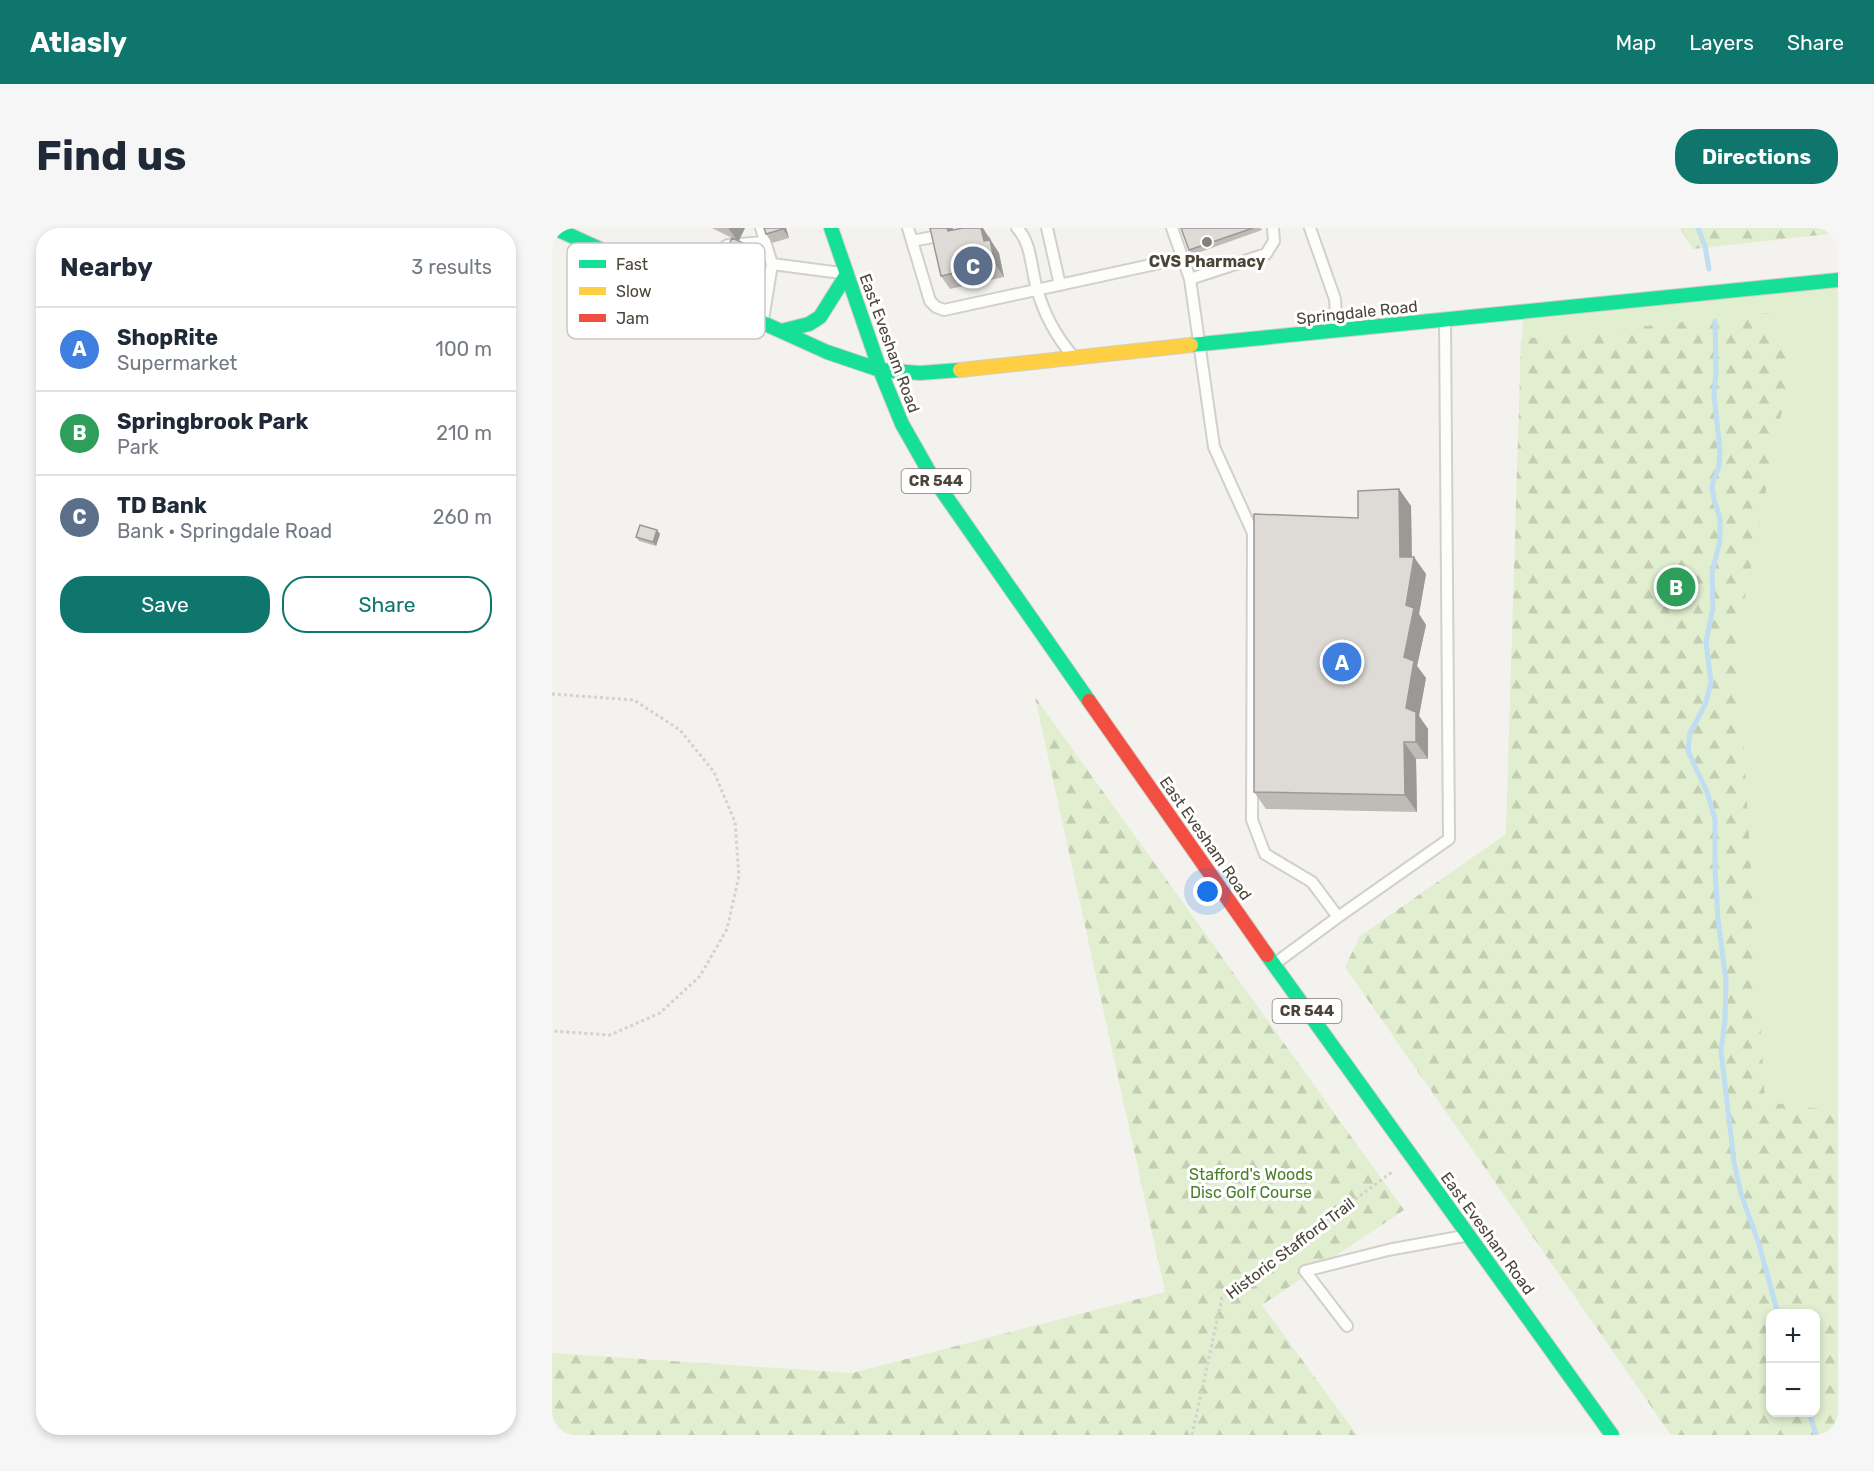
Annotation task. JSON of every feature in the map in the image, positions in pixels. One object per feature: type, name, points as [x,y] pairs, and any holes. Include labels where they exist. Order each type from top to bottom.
[{"type":"main road","name":"Springdale Road","points":[[554,228],[587,243]]},
{"type":"main road","name":"East Evesham Road","points":[[831,228],[880,370],[902,424],[931,475],[1275,964],[1612,1435]]},
{"type":"main road","points":[[781,331],[809,324],[819,317],[847,274]]},
{"type":"main road","name":"Springdale Road","points":[[765,324],[827,352],[880,370],[920,373],[999,367],[1200,344],[1838,280]]},
{"type":"main road","points":[[1766,288],[1798,300]]},
{"type":"lane","points":[[761,228],[772,264],[765,310]]},
{"type":"lane","points":[[908,228],[930,301],[939,309],[948,309],[1183,258]]},
{"type":"lane","points":[[1017,228],[1025,240],[1037,290],[1051,326],[1075,358]]},
{"type":"lane","points":[[1047,228],[1060,285]]},
{"type":"lane","points":[[1172,228],[1190,279],[1214,447],[1253,533],[1252,820],[1265,854],[1312,882],[1338,917]]},
{"type":"lane","points":[[1190,279],[1266,254],[1274,240],[1273,228]]},
{"type":"lane","points":[[1310,228],[1335,299],[1337,331]]},
{"type":"lane","points":[[912,242],[938,236]]},
{"type":"lane","points":[[753,243],[765,242]]},
{"type":"lane","points":[[772,264],[847,274]]},
{"type":"lane","points":[[1275,964],[1449,839],[1445,320]]},
{"type":"lane","points":[[1347,1326],[1305,1272],[1388,1250],[1470,1235]]},
{"type":"path","points":[[552,694],[634,700],[680,730],[714,772],[727,802],[735,822],[739,876],[727,929],[700,976],[660,1012],[610,1035],[552,1031]]},
{"type":"path","name":"Historic Stafford Trail","points":[[1192,1435],[1222,1298],[1413,1156]]},
{"type":"green space","points":[[1680,228],[1838,228],[1838,233],[1693,249]]},
{"type":"green space","points":[[1838,280],[1838,1141],[1709,1171],[1506,834],[1523,312]]},
{"type":"green space","points":[[1769,313],[1791,365],[1737,637],[1765,1102],[1838,1111],[1838,1435],[1671,1435],[1345,967],[1360,936],[1506,834],[1521,339]]},
{"type":"green space","name":"Stafford's Woods Disc Golf Course","points":[[1035,697],[1404,1210],[1262,1305],[1357,1435],[552,1435],[552,1353],[852,1373],[1165,1292]]},
{"type":"building","points":[[764,228],[783,228],[783,229],[766,234]]},
{"type":"building","points":[[930,228],[947,228],[948,231],[981,228],[984,241],[990,240],[995,264],[941,276]]},
{"type":"building","name":"CVS Pharmacy","points":[[1181,228],[1253,228],[1189,250]]},
{"type":"building","points":[[732,238],[743,243],[730,243]]},
{"type":"building","points":[[1399,489],[1400,557],[1414,557],[1406,605],[1414,608],[1404,657],[1414,661],[1406,708],[1416,712],[1416,742],[1404,742],[1405,795],[1254,792],[1254,514],[1358,518],[1358,491]]},
{"type":"building","points":[[640,525],[657,530],[653,542],[636,537]]},
{"type":"waterway","points":[[1698,228],[1705,246],[1709,269]]},
{"type":"waterway","points":[[1715,321],[1714,395],[1720,451],[1719,466],[1712,485],[1720,518],[1720,540],[1712,573],[1713,608],[1706,642],[1711,683],[1705,705],[1690,733],[1688,751],[1707,792],[1715,819],[1718,920],[1726,981],[1725,1021],[1721,1051],[1734,1162],[1741,1194],[1759,1244],[1777,1309]]},
{"type":"waterway","points":[[1811,1417],[1816,1435]]},
{"type":"traffic: fast","points":[[554,228],[587,243]]},
{"type":"traffic: fast","points":[[831,228],[880,370],[902,424],[931,475],[1089,701]]},
{"type":"traffic: fast","points":[[781,331],[809,324],[820,317],[847,274]]},
{"type":"traffic: fast","points":[[1191,345],[1838,280]]},
{"type":"traffic: fast","points":[[765,324],[827,352],[880,370],[920,373],[960,370]]},
{"type":"traffic: fast","points":[[1267,955],[1612,1435]]},
{"type":"traffic: slow","points":[[960,370],[1191,345]]},
{"type":"traffic: jam","points":[[1089,701],[1267,955]]},
{"type":"place","name":"CVS Pharmacy","points":[[1207,242]]},
{"type":"place","name":"TD Bank","points":[[973,266]]},
{"type":"place","name":"Springbrook Park","points":[[1676,587]]},
{"type":"place","name":"ShopRite","points":[[1342,662]]}]
